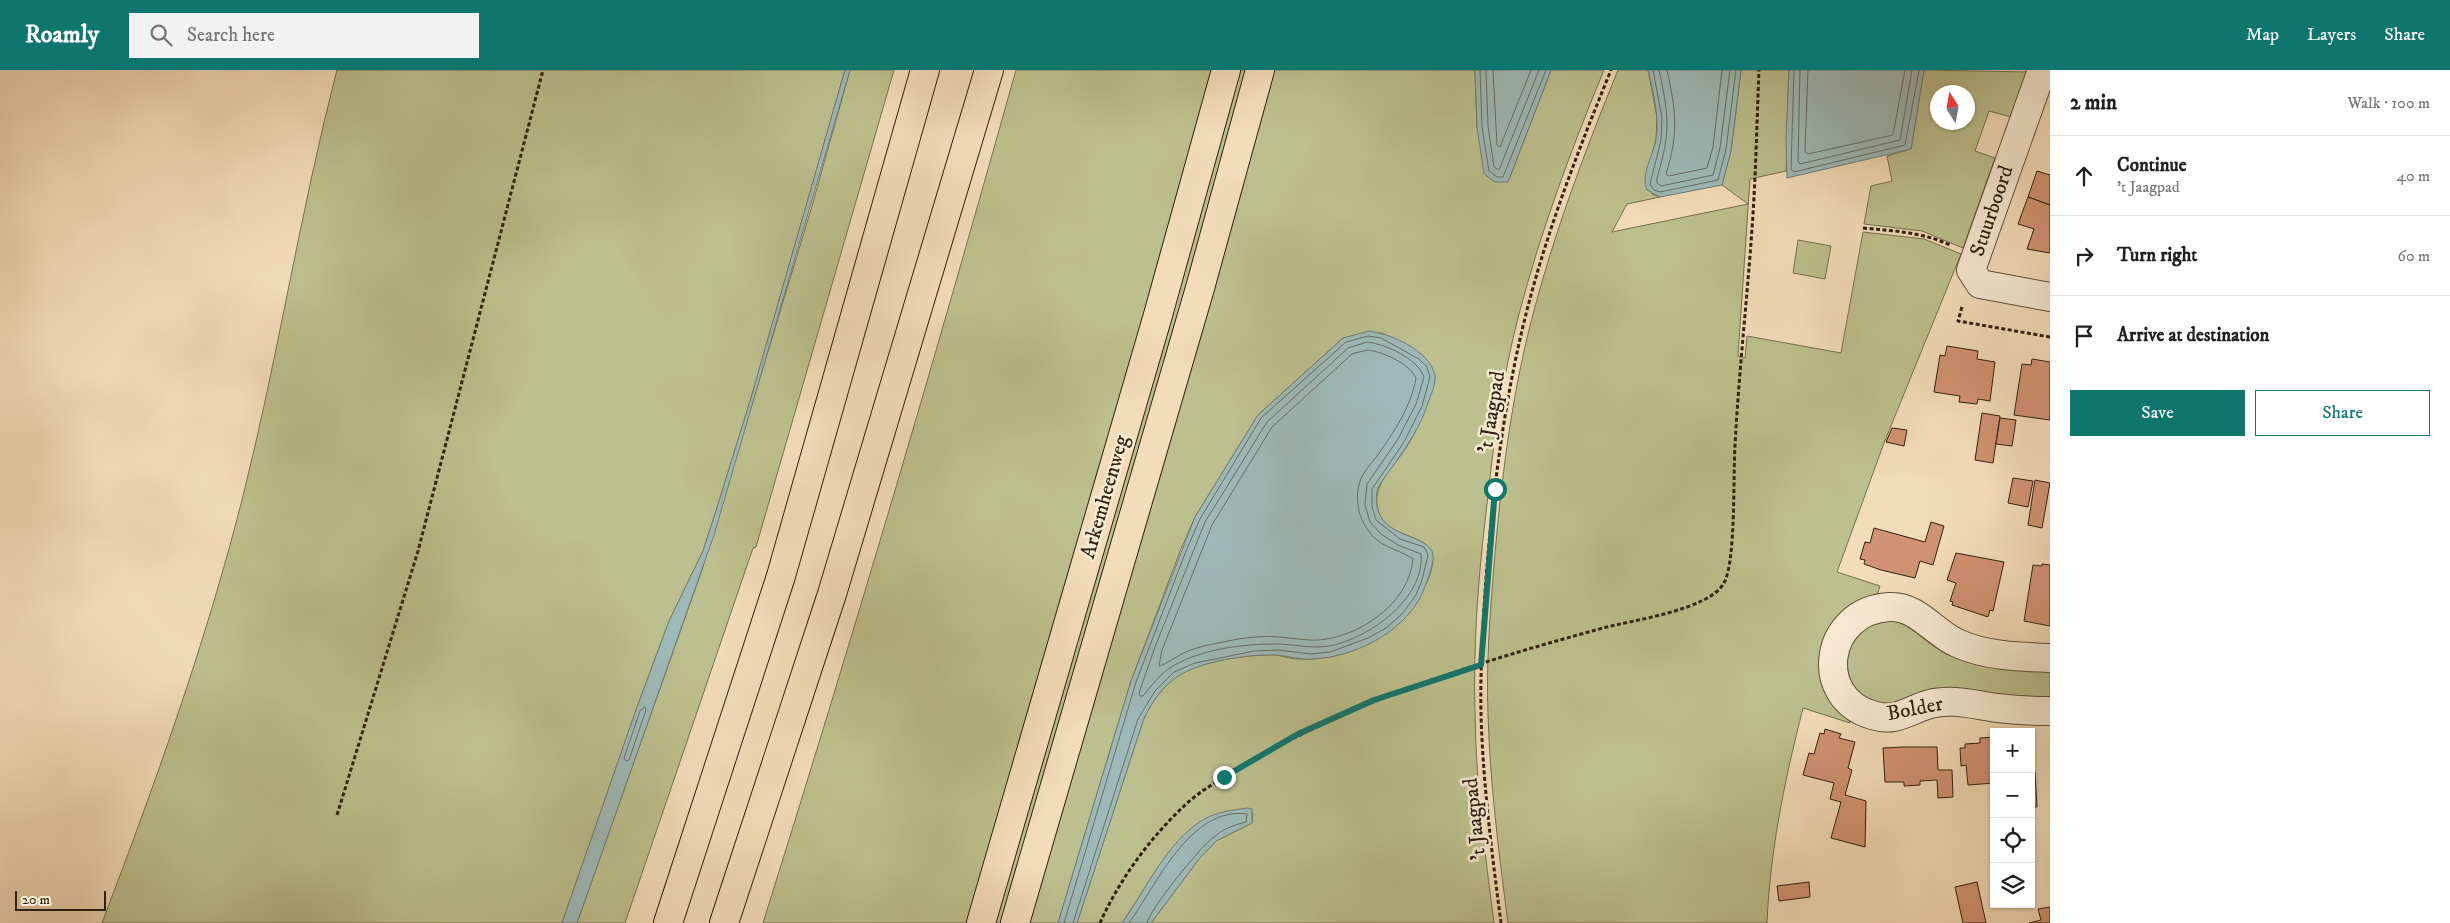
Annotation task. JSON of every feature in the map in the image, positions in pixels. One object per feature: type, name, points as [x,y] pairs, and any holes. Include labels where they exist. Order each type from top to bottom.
[{"type":"main road","points":[[668,923],[781,576],[925,70]]},
{"type":"main road","points":[[724,923],[832,594],[989,70]]},
{"type":"main road","name":"Arkemheenweg","points":[[981,923],[1158,315],[1226,70]]},
{"type":"main road","name":"Arkemheenweg","points":[[1015,923],[1200,288],[1260,70]]},
{"type":"street","name":"Stuurboord","points":[[2042,70],[1971,270],[1980,284],[2050,297]]},
{"type":"street","name":"Bolder","points":[[2050,658],[1975,650],[1946,638],[1925,620],[1909,610],[1892,606],[1874,608],[1858,615],[1846,626],[1836,641],[1833,656],[1833,672],[1838,686],[1846,699],[1858,709],[1872,715],[1891,718],[1910,714],[1929,704],[1955,701],[1996,708],[2050,711]]},
{"type":"path","points":[[337,815],[418,551],[543,70]]},
{"type":"path","name":"'t Jaagpad","points":[[1501,923],[1485,770],[1481,665],[1494,498],[1515,361],[1541,260],[1560,201],[1611,70]]},
{"type":"path","points":[[1100,923],[1109,902],[1145,850],[1185,805],[1224,777],[1298,734],[1374,700],[1481,665],[1602,628],[1703,602],[1714,595],[1725,581],[1728,575],[1731,539],[1735,444],[1753,215],[1759,70]]},
{"type":"path","points":[[1863,228],[1925,235],[1975,257]]},
{"type":"green space","points":[[337,70],[845,70],[751,398],[703,551],[669,621],[562,923],[102,923],[178,714],[228,554],[255,447],[312,177]]},
{"type":"green space","points":[[850,70],[894,70],[756,547],[753,548],[625,923],[577,923],[702,570],[812,206]]},
{"type":"green space","points":[[1016,70],[1216,70],[970,923],[763,923],[893,498]]},
{"type":"green space","points":[[1234,70],[1250,70],[1006,923],[989,923]]},
{"type":"green space","points":[[1269,70],[1475,70],[1477,127],[1508,182],[1551,70],[1604,70],[1557,190],[1519,314],[1508,363],[1492,463],[1478,588],[1475,638],[1475,689],[1479,793],[1494,923],[1151,923],[1199,859],[1216,841],[1252,823],[1253,813],[1191,829],[1160,865],[1122,923],[1077,923],[1143,721],[1149,708],[1166,685],[1187,671],[1212,662],[1266,655],[1277,655],[1295,659],[1314,659],[1351,651],[1376,638],[1426,584],[1433,562],[1430,550],[1423,543],[1390,527],[1382,519],[1377,505],[1377,496],[1383,480],[1409,443],[1417,427],[1428,403],[1435,377],[1422,355],[1382,333],[1343,338],[1258,415],[1195,517],[1131,681],[1058,923],[1025,923]]},
{"type":"green space","points":[[1618,70],[1648,70],[1657,117],[1656,139],[1646,176],[1652,194],[1660,197],[1627,204],[1612,232],[1748,204],[1722,185],[1731,151],[1741,70],[1789,70],[1786,171],[1750,179],[1738,356],[1745,358],[1747,336],[1841,353],[1863,232],[1924,239],[1961,254],[1884,443],[1837,572],[1880,586],[1877,595],[1848,608],[1837,619],[1850,723],[1803,708],[1779,815],[1771,869],[1767,923],[1508,923],[1493,793],[1488,695],[1491,602],[1504,472],[1518,379],[1541,286],[1571,192]]},
{"type":"green space","points":[[1924,70],[2027,72],[2011,117],[1989,111],[1975,151],[1995,158],[1963,248],[1922,231],[1864,224],[1871,186],[1892,181],[1887,156],[1911,149]]},
{"type":"green space","points":[[1798,240],[1831,246],[1825,279],[1793,273]]},
{"type":"green space","points":[[1891,620],[1905,625],[1940,650],[1966,661],[1994,667],[2050,670],[2050,697],[2010,696],[1954,688],[1940,689],[1893,703],[1877,702],[1865,697],[1857,690],[1851,680],[1848,669],[1848,657],[1851,646],[1856,636],[1865,627]]},
{"type":"water","points":[[845,70],[850,70],[714,535],[577,923],[562,923],[669,621],[703,551],[751,398]]},
{"type":"water","points":[[1475,70],[1551,70],[1508,182],[1495,182],[1484,174],[1477,127]]},
{"type":"water","points":[[1648,70],[1741,70],[1731,151],[1722,185],[1660,197],[1647,190],[1645,184],[1646,172],[1657,131],[1655,105]]},
{"type":"water","points":[[1789,70],[1924,70],[1911,149],[1787,178],[1786,138]]},
{"type":"water","points":[[1369,331],[1398,340],[1417,351],[1431,366],[1435,375],[1435,381],[1426,409],[1418,426],[1404,451],[1381,482],[1376,499],[1381,517],[1388,525],[1424,543],[1430,548],[1433,561],[1420,598],[1401,622],[1388,633],[1344,654],[1313,659],[1276,655],[1238,657],[1187,671],[1166,686],[1149,708],[1143,721],[1077,923],[1058,923],[1131,681],[1195,517],[1258,415],[1343,338]]},
{"type":"water","points":[[1248,808],[1252,809],[1252,823],[1216,841],[1199,859],[1151,923],[1122,923],[1168,853],[1190,829],[1213,815]]},
{"type":"building","points":[[2037,171],[2050,175],[2050,205],[2028,197]]},
{"type":"building","points":[[2028,197],[2050,205],[2050,253],[2027,249],[2034,229],[2018,224]]},
{"type":"building","points":[[1947,346],[1978,351],[1977,359],[1995,362],[1990,401],[1978,399],[1977,404],[1959,402],[1960,396],[1934,392],[1940,355],[1945,356]]},
{"type":"building","points":[[2032,359],[2050,362],[2050,420],[2014,415],[2022,364],[2031,365]]},
{"type":"building","points":[[1982,413],[2000,416],[1993,463],[1975,460]]},
{"type":"building","points":[[2000,418],[2016,420],[2012,446],[1996,444]]},
{"type":"building","points":[[1892,428],[1907,430],[1904,446],[1886,442]]},
{"type":"building","points":[[2013,478],[2033,481],[2028,507],[2008,503]]},
{"type":"building","points":[[2035,480],[2050,483],[2042,528],[2028,525]]},
{"type":"building","points":[[1931,522],[1944,526],[1933,565],[1920,561],[1915,578],[1881,570],[1864,564],[1865,560],[1860,559],[1865,542],[1870,543],[1874,528],[1925,542]]},
{"type":"building","points":[[1956,553],[2004,562],[1993,611],[1990,610],[1988,617],[1952,605],[1953,602],[1950,601],[1956,583],[1947,580]]},
{"type":"building","points":[[2042,564],[2050,565],[2050,626],[2024,621],[2033,565],[2042,566]]},
{"type":"building","points":[[1825,729],[1841,734],[1839,738],[1855,742],[1848,768],[1852,770],[1845,795],[1866,801],[1865,847],[1831,838],[1841,802],[1830,799],[1834,783],[1803,775],[1809,753],[1814,754],[1820,733],[1824,734]]},
{"type":"building","points":[[1990,737],[1990,783],[1968,785],[1966,765],[1961,766],[1960,748],[1965,748],[1965,744],[1980,743],[1980,738]]},
{"type":"building","points":[[1937,747],[1938,770],[1952,770],[1953,797],[1938,798],[1937,780],[1920,781],[1920,785],[1904,786],[1904,782],[1885,782],[1883,748]]},
{"type":"building","points":[[2035,771],[2037,807],[2035,807]]},
{"type":"building","points":[[1809,882],[1810,897],[1779,901],[1777,886]]},
{"type":"building","points":[[1977,882],[1986,923],[1963,923],[1955,887]]},
{"type":"building","points":[[2050,907],[2050,923],[2029,923],[2041,920],[2038,909]]},
{"type":"route","points":[[1224,777],[1298,734],[1374,700],[1481,665],[1489,542],[1495,489]]}]
